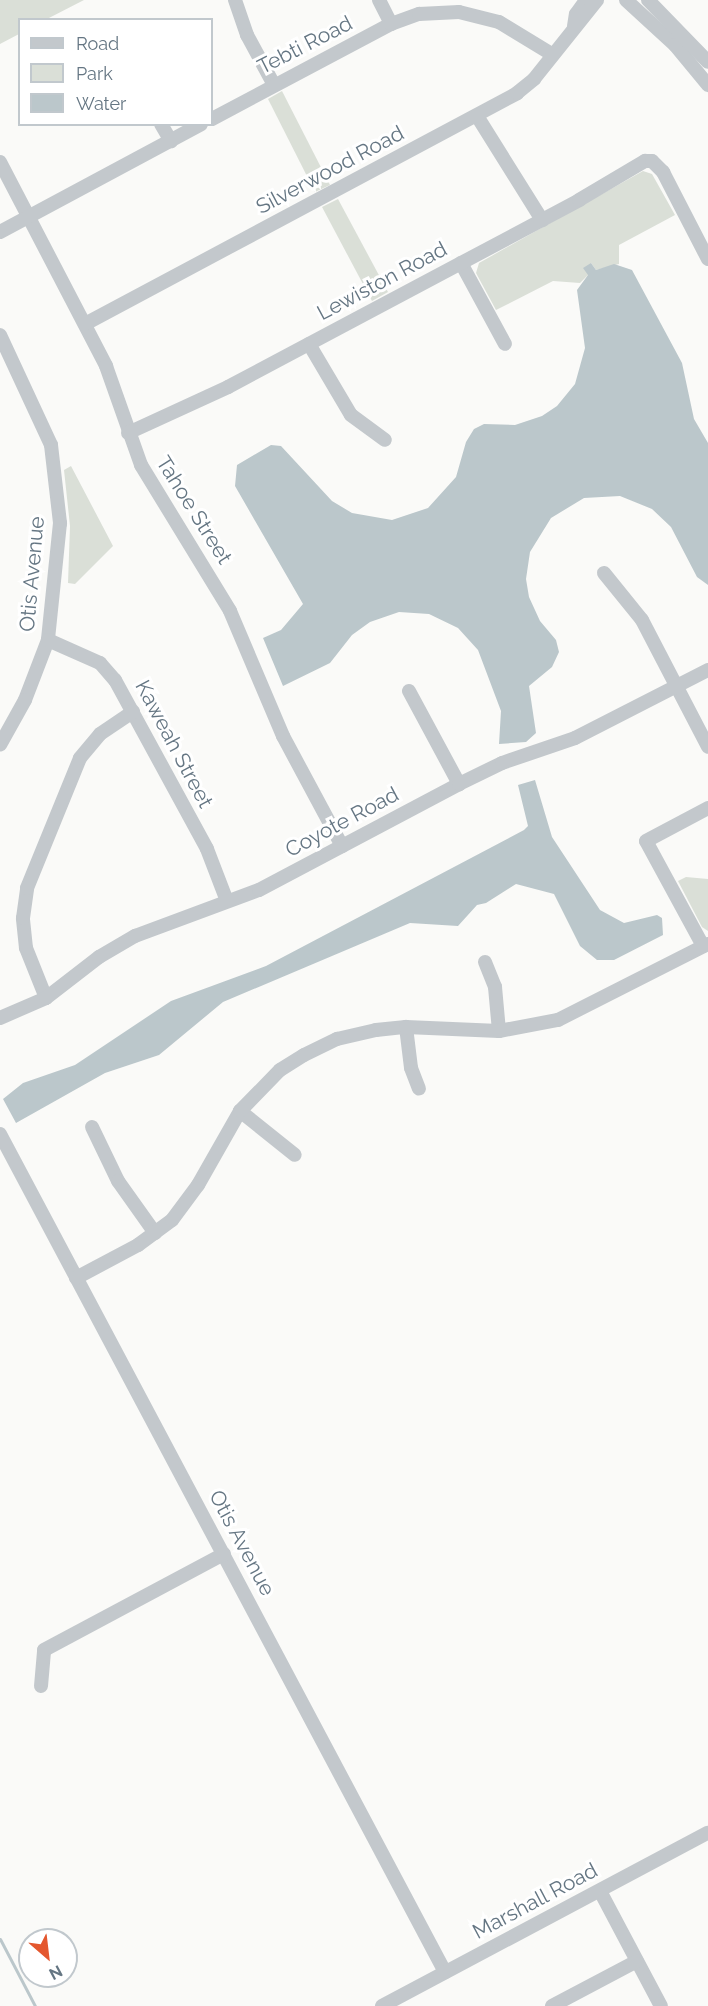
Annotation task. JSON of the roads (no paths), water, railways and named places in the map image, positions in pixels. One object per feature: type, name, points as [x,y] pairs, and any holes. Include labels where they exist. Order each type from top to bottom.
[{"type":"street","points":[[235,0],[247,35],[274,85]]},
{"type":"street","points":[[380,0],[391,24]]},
{"type":"street","name":"Silverwood Road","points":[[574,26],[576,14],[586,0]]},
{"type":"street","name":"Silverwood Road","points":[[85,324],[517,93],[553,55],[574,26],[584,20],[597,0]]},
{"type":"street","points":[[626,0],[675,45],[708,85]]},
{"type":"street","points":[[648,0],[686,35],[708,62]]},
{"type":"street","name":"Tebti Road","points":[[213,118],[391,24],[441,11],[476,15],[519,32],[553,55]]},
{"type":"street","points":[[477,116],[542,220]]},
{"type":"street","points":[[162,126],[171,141]]},
{"type":"street","points":[[0,232],[197,126]]},
{"type":"street","name":"Lewiston Road","points":[[128,433],[179,412],[309,344],[542,220],[637,163],[652,161],[663,172],[708,259]]},
{"type":"street","name":"Tahoe Street","points":[[0,162],[27,218],[106,366],[128,433],[157,496],[199,555],[230,611],[283,736],[342,846]]},
{"type":"street","points":[[461,263],[505,344]]},
{"type":"street","name":"Otis Avenue","points":[[0,335],[51,445],[60,523],[48,640],[25,700],[0,745]]},
{"type":"street","points":[[309,344],[351,415],[385,440]]},
{"type":"street","points":[[604,573],[642,620],[708,747]]},
{"type":"street","name":"Kaweah Street","points":[[48,640],[100,663],[115,680],[207,849],[227,901]]},
{"type":"street","name":"Coyote Road","points":[[0,1018],[46,998],[99,957],[135,936],[259,890],[459,784],[502,763],[575,738],[708,670]]},
{"type":"street","points":[[409,691],[459,784]]},
{"type":"street","points":[[46,998],[26,948],[23,918],[27,888],[80,758],[99,734],[133,712]]},
{"type":"street","points":[[76,1278],[156,1233],[185,1204],[240,1111],[280,1070],[304,1055],[337,1039],[406,1027],[499,1031],[558,1020],[705,945],[646,840],[708,808]]},
{"type":"street","points":[[485,962],[495,987],[499,1031]]},
{"type":"street","points":[[406,1027],[411,1068],[419,1089]]},
{"type":"street","points":[[240,1111],[295,1155]]},
{"type":"street","points":[[92,1127],[118,1181],[156,1233]]},
{"type":"street","name":"Otis Avenue","points":[[0,1134],[445,1972]]},
{"type":"street","points":[[41,1686],[44,1650],[224,1554]]},
{"type":"street","name":"Marshall Road","points":[[382,2006],[708,1833]]},
{"type":"street","points":[[600,1890],[661,2006]]},
{"type":"street","points":[[552,2006],[637,1961]]},
{"type":"water","points":[[591,263],[596,270],[614,264],[632,270],[682,363],[694,419],[708,443],[708,585],[697,577],[671,527],[652,509],[620,496],[584,498],[551,518],[530,552],[526,579],[529,597],[540,621],[556,640],[559,652],[552,667],[529,686],[536,733],[526,742],[499,744],[501,711],[478,650],[458,628],[429,614],[399,612],[370,622],[352,635],[330,663],[283,686],[263,638],[281,630],[303,604],[235,486],[237,465],[271,445],[281,446],[332,501],[352,513],[392,520],[428,508],[456,477],[466,442],[474,429],[484,424],[515,425],[542,416],[557,406],[575,384],[585,348],[577,290],[588,275],[583,268]]},
{"type":"water","points":[[535,780],[552,837],[600,910],[624,923],[657,915],[662,918],[663,935],[614,960],[597,960],[580,946],[554,894],[516,884],[486,903],[477,905],[458,926],[410,923],[223,1002],[159,1055],[105,1073],[16,1123],[3,1099],[23,1083],[75,1065],[171,1001],[266,966],[524,830],[528,826],[518,785]]},
{"type":"waterway","points":[[0,1939],[35,2006]]}]
